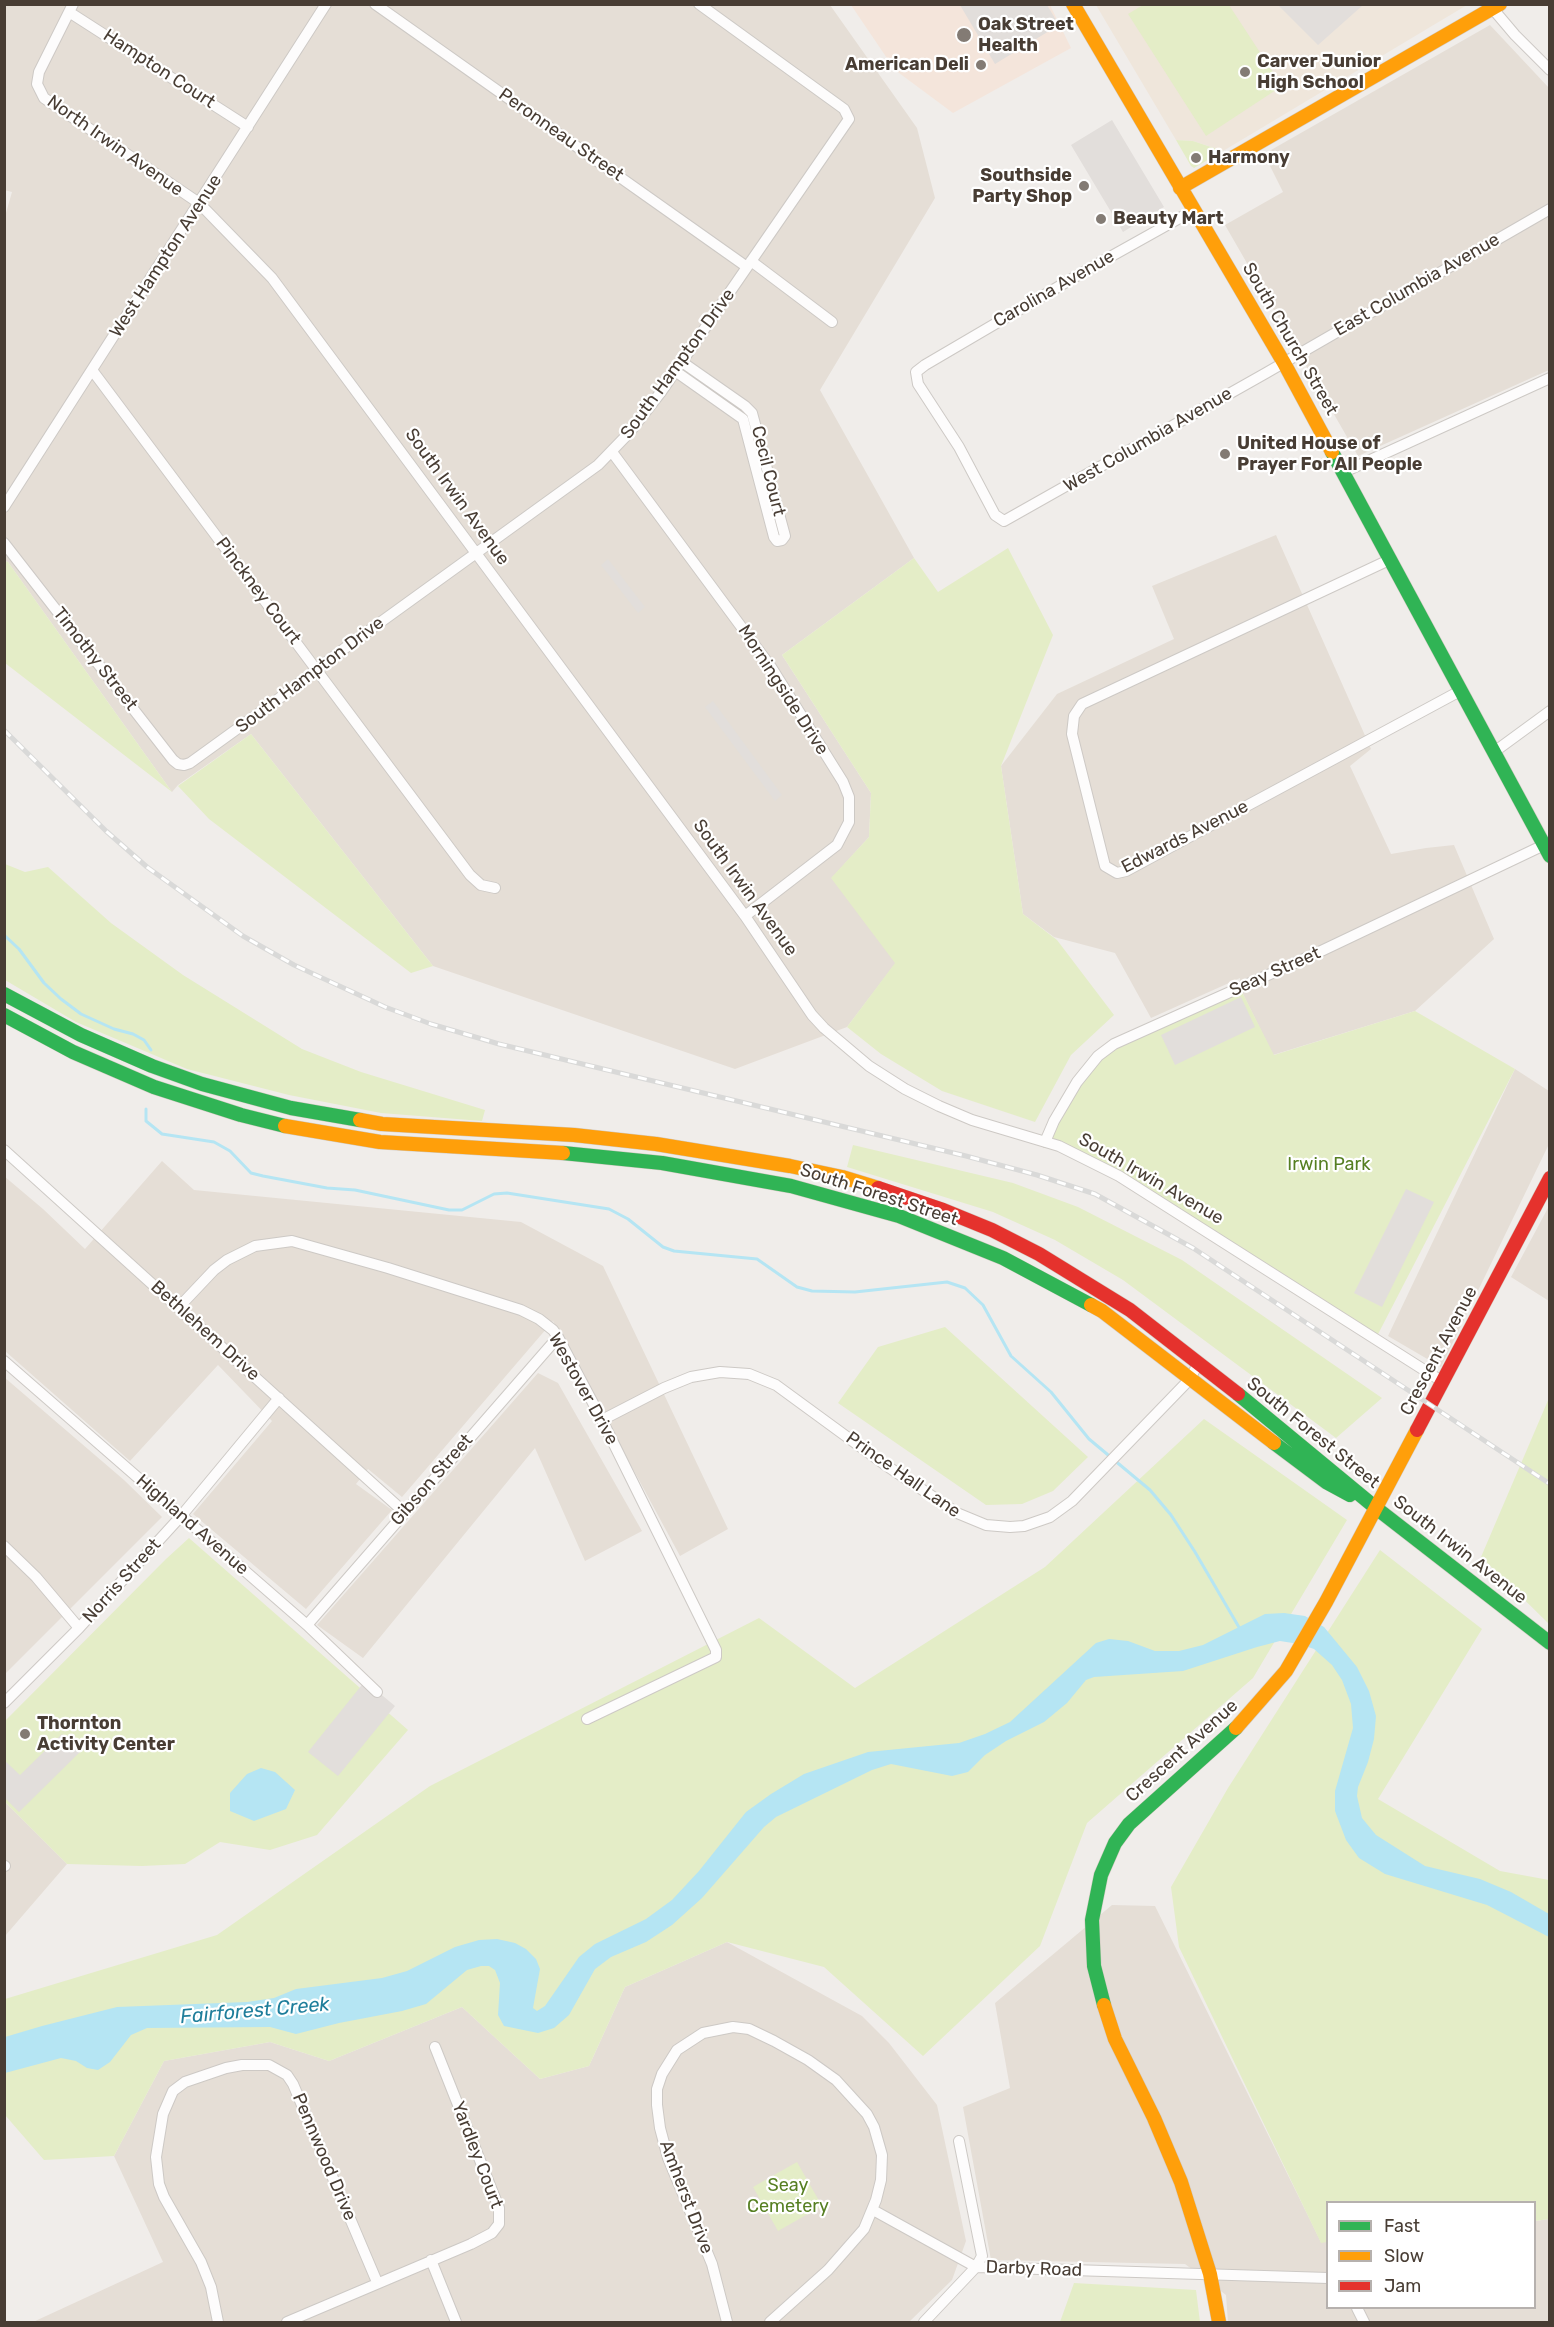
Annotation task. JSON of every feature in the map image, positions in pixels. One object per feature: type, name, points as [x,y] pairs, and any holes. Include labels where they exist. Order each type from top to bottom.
[{"type":"street","name":"West Hampton Avenue","points":[[4,507],[326,4]]},
{"type":"street","name":"Peronneau Street","points":[[375,4],[832,322]]},
{"type":"street","name":"South Hampton Drive","points":[[190,763],[598,465],[612,452],[645,413],[847,124],[849,118],[844,109],[699,4]]},
{"type":"street","name":"South Church Street","points":[[1073,4],[1284,363],[1547,851]]},
{"type":"street","points":[[1180,188],[1497,7],[1515,35],[1550,70]]},
{"type":"street","name":"Hampton Court","points":[[71,8],[248,127]]},
{"type":"street","name":"North Irwin Avenue","points":[[71,8],[39,72],[37,84],[44,98],[199,203]]},
{"type":"street","name":"South Irwin Avenue","points":[[199,203],[258,262],[286,295],[745,916],[812,1015],[836,1040],[869,1066],[905,1089],[939,1106],[972,1120],[1045,1142],[1086,1158],[1156,1199],[1443,1382]]},
{"type":"street","name":"East Columbia Avenue","points":[[1284,363],[1550,209]]},
{"type":"street","name":"Carolina Avenue","points":[[1012,518],[1004,521],[995,515],[959,447],[918,384],[916,372],[1092,267],[1194,210]]},
{"type":"street","name":"West Columbia Avenue","points":[[1012,518],[1284,363]]},
{"type":"street","name":"Cecil Court","points":[[678,366],[747,416],[785,536],[782,540],[777,541],[774,537],[747,416]]},
{"type":"street","name":"Pinckney Court","points":[[92,370],[470,875],[481,885],[495,888]]},
{"type":"street","points":[[1344,472],[1550,378]]},
{"type":"street","name":"Morningside Drive","points":[[612,452],[771,667],[843,782],[849,797],[849,822],[837,845],[745,916]]},
{"type":"street","name":"Timothy Street","points":[[4,543],[173,760],[178,764],[190,763]]},
{"type":"street","name":"Edwards Avenue","points":[[1389,560],[1082,704],[1074,716],[1072,734],[1104,866],[1116,873],[1126,871],[1460,691]]},
{"type":"street","points":[[1494,752],[1550,711]]},
{"type":"street","name":"Seay Street","points":[[1045,1142],[1054,1120],[1077,1082],[1098,1056],[1114,1044],[1547,851]]},
{"type":"street","name":"South Forest Street","points":[[4,994],[81,1035],[152,1066],[202,1084],[291,1108],[382,1124],[554,1133],[656,1144],[790,1166],[842,1177],[893,1192],[982,1226],[1040,1254],[1130,1310],[1199,1362],[1376,1508]]},
{"type":"street","name":"South Forest Street","points":[[4,1015],[73,1052],[154,1087],[241,1115],[287,1126],[380,1142],[558,1152],[651,1162],[736,1175],[846,1200],[951,1236],[1053,1284],[1102,1311],[1326,1482],[1376,1508]]},
{"type":"street","name":"Bethlehem Drive","points":[[4,1150],[404,1512]]},
{"type":"street","name":"Crescent Avenue","points":[[1220,2322],[1210,2274],[1181,2181],[1154,2118],[1126,2063],[1106,2014],[1094,1966],[1092,1920],[1101,1875],[1122,1833],[1154,1800],[1233,1732],[1286,1671],[1326,1602],[1550,1178]]},
{"type":"street","name":"Westover Drive","points":[[179,1308],[226,1260],[255,1246],[292,1241],[388,1268],[521,1310],[546,1324],[558,1337],[602,1420],[716,1650],[716,1657],[587,1719]]},
{"type":"street","name":"Gibson Street","points":[[307,1625],[558,1337]]},
{"type":"street","name":"Highland Avenue","points":[[4,1361],[307,1625],[377,1692]]},
{"type":"street","name":"Prince Hall Lane","points":[[602,1420],[664,1388],[691,1377],[720,1372],[749,1374],[776,1385],[884,1464],[957,1513],[976,1522],[996,1527],[1024,1526],[1050,1517],[1072,1501],[1190,1379],[1199,1362]]},
{"type":"street","name":"Norris Street","points":[[4,1703],[79,1628],[182,1515],[279,1398]]},
{"type":"street","name":"South Irwin Avenue","points":[[1376,1508],[1550,1643]]},
{"type":"street","points":[[4,1546],[36,1577],[79,1628]]},
{"type":"street","name":"Amherst Drive","points":[[727,2322],[712,2264],[679,2187],[660,2128],[657,2105],[659,2081],[671,2057],[684,2044],[714,2029],[733,2027],[749,2029],[791,2050],[836,2080],[867,2114],[879,2140],[882,2169],[873,2210],[864,2229],[838,2260],[770,2322]]},
{"type":"street","name":"Yardley Court","points":[[287,2322],[488,2236],[499,2224],[500,2213],[481,2158],[435,2047]]},
{"type":"street","name":"Pennwood Drive","points":[[218,2322],[211,2287],[201,2262],[175,2219],[162,2191],[156,2157],[163,2114],[173,2091],[185,2082],[226,2068],[251,2064],[269,2065],[287,2075],[293,2084],[377,2282]]},
{"type":"street","points":[[924,2322],[980,2262],[982,2249],[959,2141]]},
{"type":"street","name":"Darby Road","points":[[873,2210],[976,2267],[1326,2278]]},
{"type":"street","points":[[430,2260],[456,2322]]},
{"type":"shaded area","points":[[4,5],[830,5],[917,128],[935,198],[820,390],[914,558],[782,655],[871,793],[869,837],[832,878],[896,963],[847,1027],[735,1069],[433,966],[251,734],[178,785],[172,792],[8,562],[5,561],[4,220],[12,192],[4,190]]},
{"type":"shaded area","points":[[851,5],[1050,5],[1071,48],[953,113],[895,70]]},
{"type":"shaded area","points":[[960,5],[1047,5],[1059,25],[995,64]]},
{"type":"shaded area","name":"Carver Junior High School","points":[[1096,5],[1467,5],[1223,151],[1193,141],[1176,140]]},
{"type":"shaded area","points":[[1278,5],[1363,5],[1318,45]]},
{"type":"shaded area","points":[[1490,25],[1549,88],[1549,370],[1358,456],[1225,225],[1283,192],[1264,154]]},
{"type":"shaded area","points":[[1112,120],[1164,207],[1123,232],[1071,145]]},
{"type":"shaded area","points":[[1276,535],[1371,749],[1350,766],[1391,854],[1454,845],[1494,939],[1415,1011],[1273,1055],[1240,988],[1240,978],[1151,1018],[1115,953],[1054,937],[1023,914],[1001,766],[1057,694],[1174,639],[1152,586]]},
{"type":"shaded area","points":[[608,559],[645,607],[638,613],[601,565]]},
{"type":"shaded area","points":[[713,701],[782,795],[775,801],[705,707]]},
{"type":"shaded area","points":[[1241,997],[1255,1027],[1175,1065],[1161,1035]]},
{"type":"shaded area","points":[[1515,1069],[1549,1091],[1549,1144],[1441,1367],[1388,1336]]},
{"type":"shaded area","points":[[162,1161],[194,1190],[521,1222],[603,1266],[728,1529],[680,1556],[553,1321],[402,1497],[368,1469],[356,1484],[392,1510],[306,1609],[193,1514],[272,1421],[218,1365],[130,1461],[5,1351],[4,1176],[85,1249]]},
{"type":"shaded area","points":[[1406,1189],[1434,1202],[1382,1307],[1354,1293]]},
{"type":"shaded area","points":[[1549,1206],[1549,1301],[1511,1277]]},
{"type":"shaded area","points":[[538,1373],[558,1383],[642,1531],[585,1561],[535,1448],[363,1658],[317,1625]]},
{"type":"shaded area","points":[[4,1377],[124,1480],[162,1517],[5,1674]]},
{"type":"shaded area","points":[[365,1681],[395,1706],[338,1776],[308,1752]]},
{"type":"shaded area","points":[[62,1734],[80,1752],[19,1812],[5,1798],[5,1761],[20,1775]]},
{"type":"shaded area","points":[[5,1802],[67,1864],[5,1936]]},
{"type":"shaded area","points":[[1112,1905],[1155,1906],[1321,2242],[1326,2242],[1326,2309],[1536,2309],[1536,2221],[1549,2219],[1549,2322],[1228,2322],[1226,2295],[1185,2264],[991,2260],[963,2107],[1010,2088],[995,2003]]},
{"type":"shaded area","points":[[727,1942],[862,2016],[889,2043],[937,2105],[966,2241],[952,2280],[909,2322],[33,2322],[163,2262],[114,2156],[164,2061],[270,2042],[329,2061],[462,2007],[540,2079],[589,2066],[625,1987]]},
{"type":"green space","points":[[1143,5],[1229,5],[1282,86],[1206,136],[1128,14]]},
{"type":"green space","points":[[1176,140],[1193,141],[1223,151],[1194,168]]},
{"type":"green space","points":[[1008,548],[1053,635],[1001,766],[1023,914],[1057,940],[1114,1015],[1071,1055],[1035,1122],[942,1091],[881,1054],[847,1027],[895,963],[831,878],[869,837],[871,793],[782,655],[914,558],[938,592]]},
{"type":"green space","points":[[5,561],[8,562],[172,792],[5,663]]},
{"type":"green space","points":[[251,734],[433,966],[411,973],[209,819],[178,786]]},
{"type":"green space","points":[[5,864],[25,872],[48,867],[111,923],[183,975],[302,1049],[361,1072],[485,1110],[482,1121],[381,1113],[289,1095],[187,1069],[76,1022],[5,980]]},
{"type":"green space","name":"Irwin Park","points":[[1240,988],[1274,1055],[1415,1011],[1515,1069],[1375,1340],[1157,1199],[1045,1142],[1098,1056]]},
{"type":"green space","points":[[853,1145],[1013,1183],[1078,1207],[1182,1260],[1382,1398],[1336,1438],[1123,1280],[1055,1240],[993,1212],[847,1167]]},
{"type":"green space","points":[[945,1327],[1088,1457],[1053,1491],[1022,1504],[986,1505],[838,1403],[878,1347]]},
{"type":"green space","points":[[1549,1398],[1549,1624],[1481,1557]]},
{"type":"green space","points":[[1204,1419],[1347,1520],[1253,1678],[1087,1823],[1040,1946],[923,2056],[824,1967],[727,1942],[625,1987],[589,2066],[540,2079],[462,2007],[329,2061],[270,2042],[164,2061],[114,2156],[44,2160],[5,2115],[5,1999],[217,1935],[430,1786],[759,1618],[855,1688],[1045,1567]]},
{"type":"green space","points":[[189,1538],[408,1730],[317,1835],[270,1850],[220,1842],[185,1864],[142,1866],[67,1864],[5,1802],[4,1722]]},
{"type":"green space","points":[[1380,1550],[1482,1629],[1378,1799],[1500,1871],[1549,1880],[1549,2219],[1536,2221],[1536,2201],[1326,2201],[1326,2242],[1321,2243],[1179,1947],[1171,1887],[1228,1788]]},
{"type":"green space","name":"Seay Cemetery","points":[[797,2162],[822,2206],[778,2231],[753,2187]]},
{"type":"green space","points":[[1074,2283],[1196,2290],[1200,2322],[1060,2322]]},
{"type":"water","name":"Fairforest Creek","points":[[1284,1613],[1305,1616],[1324,1627],[1357,1667],[1369,1691],[1376,1716],[1374,1739],[1358,1787],[1357,1796],[1362,1818],[1376,1835],[1425,1866],[1480,1879],[1511,1892],[1549,1914],[1549,1937],[1487,1905],[1385,1874],[1359,1858],[1346,1840],[1335,1811],[1335,1791],[1353,1728],[1351,1704],[1342,1680],[1332,1665],[1314,1649],[1280,1641],[1183,1671],[1094,1677],[1086,1680],[1067,1703],[1044,1722],[1006,1741],[985,1755],[968,1772],[952,1776],[891,1764],[872,1770],[776,1817],[764,1827],[702,1898],[672,1925],[646,1942],[611,1957],[595,1969],[569,2015],[554,2028],[538,2033],[504,2026],[498,2015],[500,1983],[495,1970],[489,1966],[481,1966],[467,1970],[426,2004],[402,2011],[296,2034],[270,2027],[147,2028],[131,2035],[110,2062],[98,2070],[61,2058],[5,2073],[5,2037],[42,2026],[117,2007],[247,2002],[274,1998],[296,1989],[382,1978],[407,1971],[455,1947],[479,1940],[497,1939],[515,1943],[526,1949],[536,1959],[540,1969],[533,2008],[537,2011],[545,2006],[579,1957],[595,1944],[646,1919],[672,1900],[699,1871],[746,1812],[804,1774],[868,1752],[959,1743],[985,1734],[1010,1722],[1096,1643],[1109,1639],[1128,1641],[1155,1651],[1179,1651],[1203,1645],[1265,1614]]},
{"type":"water","points":[[261,1768],[275,1772],[295,1790],[286,1809],[254,1821],[230,1811],[230,1793],[247,1774]]},
{"type":"waterway","points":[[4,935],[19,949],[44,983],[61,999],[81,1014],[144,1040],[151,1050]]},
{"type":"waterway","points":[[146,1109],[146,1121],[162,1134],[214,1142],[230,1151],[251,1173],[263,1176],[327,1188],[355,1190],[449,1210],[462,1210],[494,1194],[507,1193],[609,1209],[628,1219],[663,1247],[674,1251],[757,1259],[797,1287],[812,1291],[855,1292],[947,1282],[965,1288],[983,1305],[1011,1356],[1051,1392],[1089,1439],[1150,1490],[1171,1515],[1240,1629]]},
{"type":"railway","points":[[4,730],[106,831],[147,867],[243,936],[294,965],[385,1007],[431,1024],[499,1044],[966,1156],[1037,1175],[1095,1194],[1193,1248],[1550,1484]]},
{"type":"traffic: fast","points":[[1332,452],[1550,856]]},
{"type":"traffic: fast","points":[[4,994],[81,1035],[152,1066],[202,1084],[291,1108],[360,1120]]},
{"type":"traffic: fast","points":[[4,1015],[73,1052],[154,1087],[241,1115],[285,1126]]},
{"type":"traffic: fast","points":[[563,1153],[662,1163],[791,1186],[899,1216],[1003,1258],[1091,1305]]},
{"type":"traffic: fast","points":[[1238,1394],[1376,1508],[1550,1643]]},
{"type":"traffic: fast","points":[[1274,1443],[1326,1482],[1350,1495]]},
{"type":"traffic: fast","points":[[1104,2005],[1094,1966],[1092,1920],[1101,1875],[1115,1843],[1129,1824],[1236,1728]]},
{"type":"traffic: slow","points":[[1073,4],[1284,363],[1332,452]]},
{"type":"traffic: slow","points":[[1180,188],[1500,4]]},
{"type":"traffic: slow","points":[[360,1120],[382,1124],[574,1135],[656,1144],[790,1166],[842,1177],[878,1188]]},
{"type":"traffic: slow","points":[[285,1126],[380,1142],[563,1153]]},
{"type":"traffic: slow","points":[[1091,1305],[1102,1311],[1274,1443]]},
{"type":"traffic: slow","points":[[1236,1728],[1286,1671],[1326,1602],[1417,1430]]},
{"type":"traffic: slow","points":[[1104,2005],[1115,2039],[1154,2118],[1181,2182],[1210,2274],[1219,2322]]},
{"type":"traffic: jam","points":[[1417,1430],[1550,1178]]},
{"type":"traffic: jam","points":[[878,1188],[943,1210],[992,1230],[1039,1254],[1130,1310],[1238,1394]]},
{"type":"place","name":"Oak Street Health","points":[[964,35]]},
{"type":"place","name":"American Deli","points":[[981,65]]},
{"type":"place","name":"Carver Junior High School","points":[[1245,72]]},
{"type":"place","name":"Harmony","points":[[1196,158]]},
{"type":"place","name":"Southside Party Shop","points":[[1084,186]]},
{"type":"place","name":"Beauty Mart","points":[[1101,219]]},
{"type":"place","name":"United House of Prayer For All People","points":[[1225,454]]},
{"type":"place","name":"Thornton Activity Center","points":[[25,1734]]}]
